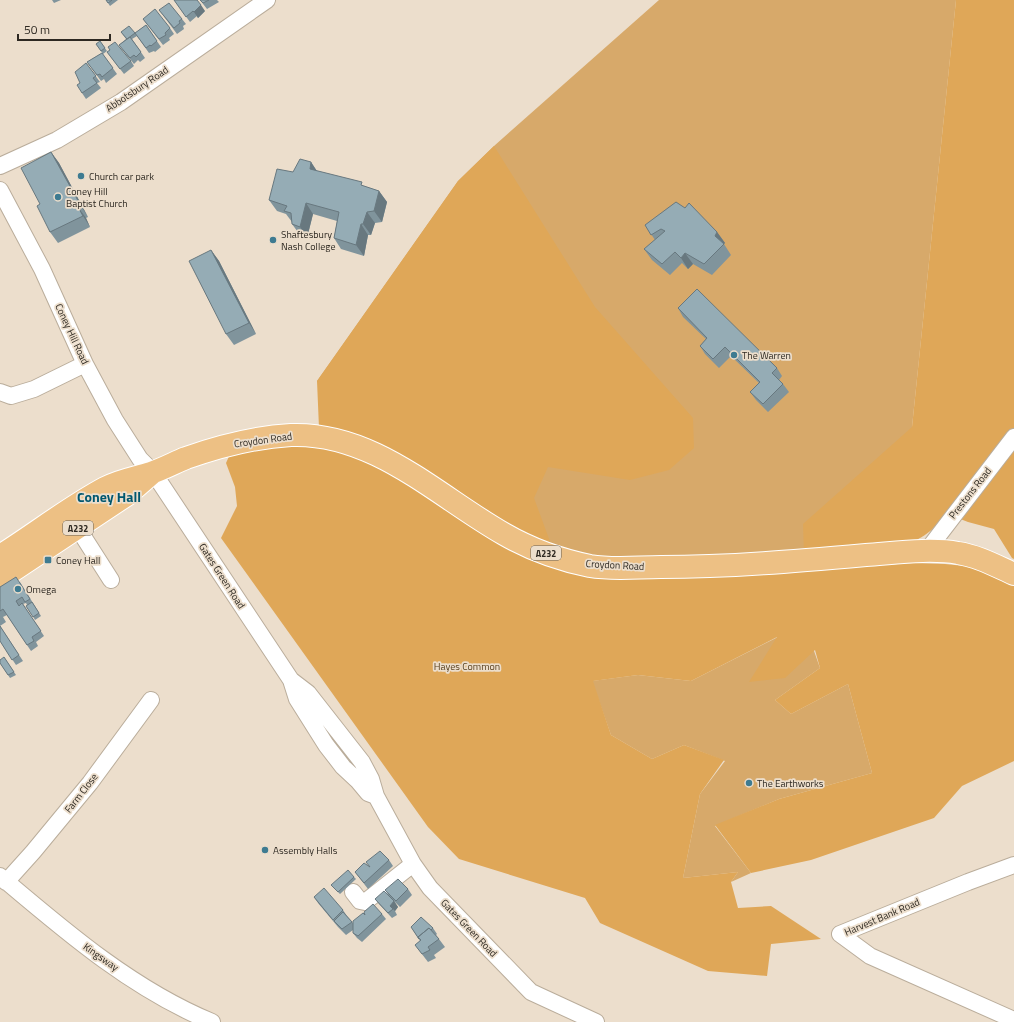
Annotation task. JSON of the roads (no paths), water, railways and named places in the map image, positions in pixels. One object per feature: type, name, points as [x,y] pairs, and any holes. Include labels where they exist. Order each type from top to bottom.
[{"type":"highway","name":"Croydon Road","points":[[0,556],[128,494],[153,472],[184,459],[237,442],[270,436],[312,435],[344,443],[383,457],[408,471],[506,535],[550,555],[593,566],[624,568],[708,566],[929,552],[956,552],[972,556],[1014,574]]},
{"type":"highway","name":"Croydon Road","points":[[0,579],[72,520]]},
{"type":"street","name":"Abbotsbury Road","points":[[0,166],[57,140],[121,102],[267,0]]},
{"type":"street","name":"Coney Hill Road","points":[[0,190],[42,270],[85,364],[115,420],[140,458],[153,472]]},
{"type":"street","points":[[0,392],[11,396],[34,389],[85,364]]},
{"type":"street","name":"Prestons Road","points":[[929,552],[932,544],[1014,437]]},
{"type":"street","name":"Gates Green Road","points":[[153,472],[291,680],[308,693],[362,762],[371,779],[376,796],[413,864],[430,888],[531,992],[596,1022]]},
{"type":"street","points":[[72,520],[111,580]]},
{"type":"street","name":"Farm Close","points":[[3,879],[33,852],[90,783],[151,700]]},
{"type":"street","points":[[353,892],[360,901],[365,902],[413,864]]},
{"type":"street","name":"Harvest Bank Road","points":[[1014,865],[840,934],[870,956],[1014,1020]]},
{"type":"street","name":"Kingsway","points":[[3,879],[80,942],[107,962],[152,991],[212,1022]]},
{"type":"place","name":"Church car park","points":[[81,176]]},
{"type":"place","name":"Coney Hill Baptist Church","points":[[58,197]]},
{"type":"place","name":"Shaftesbury Nash College","points":[[273,240]]},
{"type":"place","name":"The Warren","points":[[734,355]]},
{"type":"place","name":"Coney Hall","points":[[48,560]]},
{"type":"place","name":"Omega","points":[[18,589]]},
{"type":"place","name":"The Earthworks","points":[[749,783]]},
{"type":"place","name":"Assembly Halls","points":[[265,850]]},
{"type":"district","name":"Coney Hall","points":[[109,496]]},
{"type":"park label","name":"Hayes Common","points":[[467,666]]}]
